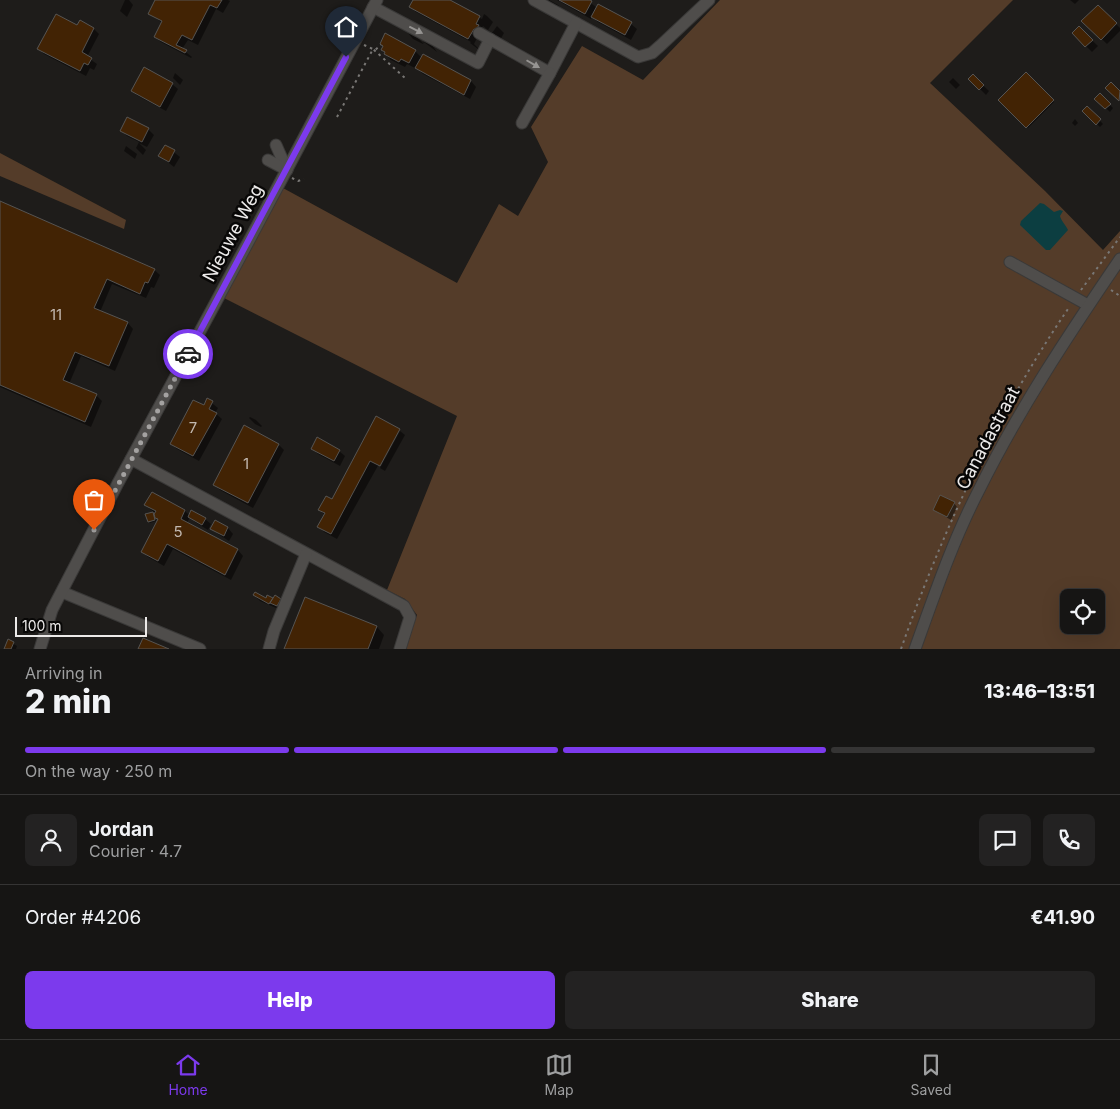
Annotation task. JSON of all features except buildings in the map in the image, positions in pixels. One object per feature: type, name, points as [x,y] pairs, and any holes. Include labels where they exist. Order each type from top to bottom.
[{"type":"street","points":[[534,0],[638,57],[652,53],[709,0]]},
{"type":"street","points":[[375,4],[478,63],[490,39]]},
{"type":"street","name":"Nieuwe Weg","points":[[40,649],[52,610],[375,4]]},
{"type":"street","points":[[522,123],[576,23]]},
{"type":"street","points":[[480,33],[550,73]]},
{"type":"street","points":[[276,145],[286,170]]},
{"type":"street","points":[[268,160],[286,170]]},
{"type":"street","name":"Canadastraat","points":[[915,649],[941,577],[978,492],[1013,423],[1063,341],[1120,259]]},
{"type":"street","points":[[1010,262],[1088,305]]},
{"type":"street","points":[[131,459],[404,606],[410,617],[400,649]]},
{"type":"street","points":[[270,649],[274,632],[306,554]]},
{"type":"street","points":[[62,592],[200,649]]},
{"type":"path","points":[[337,116],[373,49],[405,78]]},
{"type":"shaded area","points":[[720,0],[1013,0],[930,83],[1045,191],[1103,250],[1120,231],[1120,649],[405,649],[417,615],[405,599],[387,590],[457,416],[224,298],[283,188],[457,283],[499,204],[518,216],[548,162],[531,127],[582,46],[643,80]]},
{"type":"shaded area","points":[[0,153],[126,220],[124,229],[0,176]]},
{"type":"water","points":[[1040,203],[1054,212],[1063,211],[1060,216],[1061,220],[1068,230],[1050,250],[1046,250],[1020,225],[1021,221]]},
{"type":"way so far","points":[[94,530],[188,354]]},
{"type":"route","points":[[188,354],[346,57]]}]
